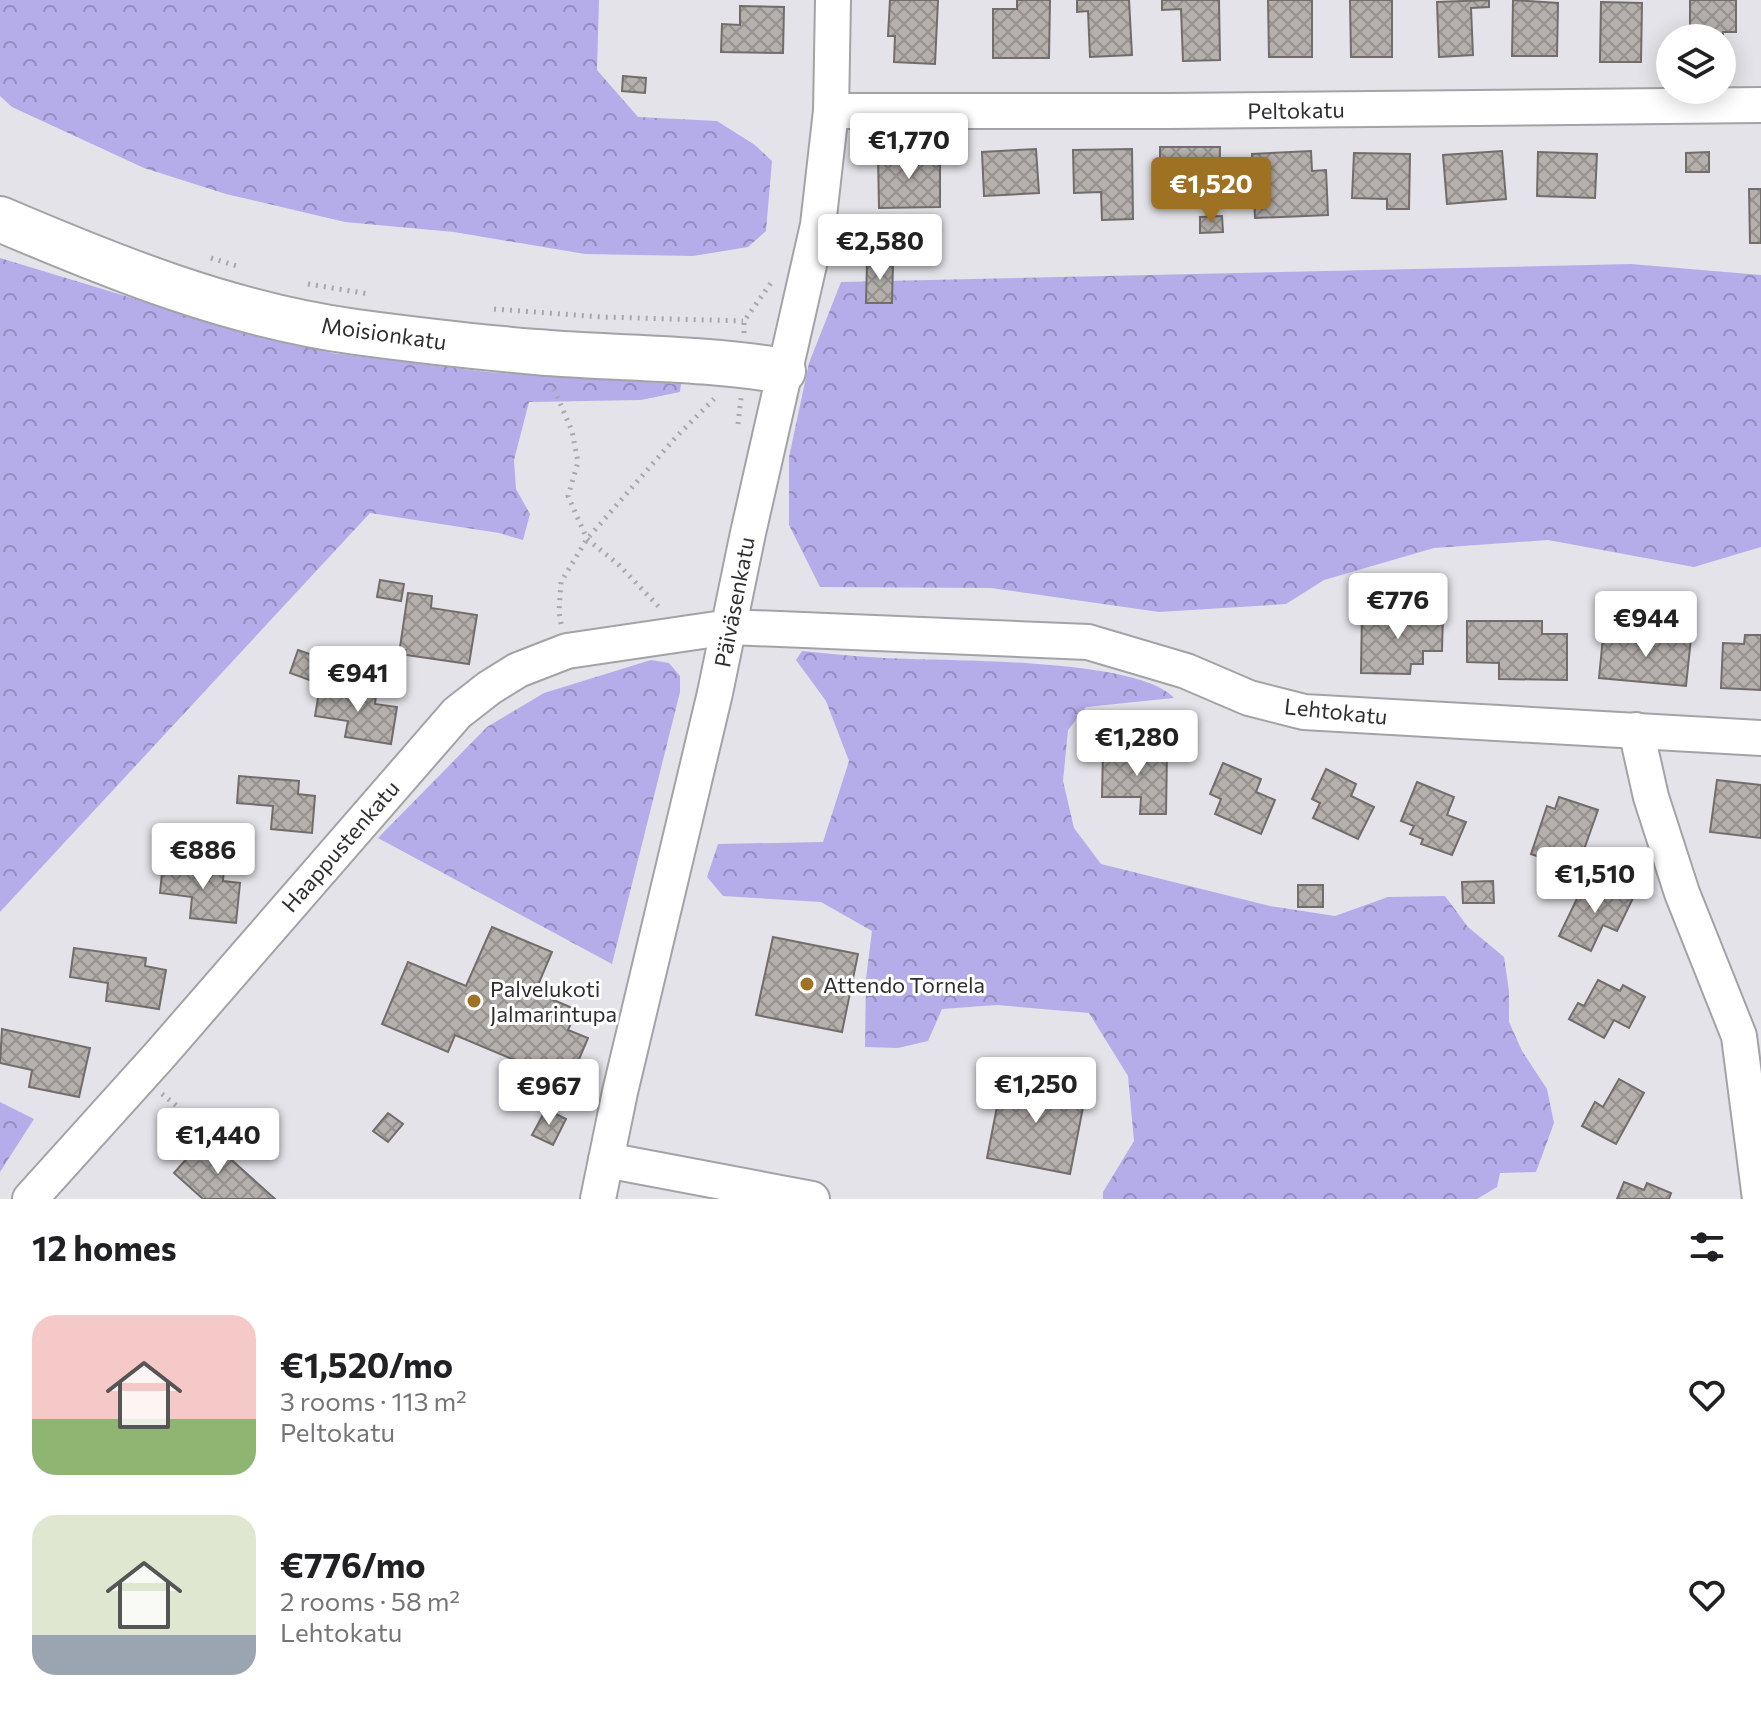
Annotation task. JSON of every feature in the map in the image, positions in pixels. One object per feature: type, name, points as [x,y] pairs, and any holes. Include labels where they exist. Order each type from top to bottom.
[{"type":"street","name":"Päiväsenkatu","points":[[598,1199],[730,627],[783,371],[818,225],[831,111],[833,0]]},
{"type":"street","name":"Peltokatu","points":[[831,111],[1761,105]]},
{"type":"street","name":"Moisionkatu","points":[[0,219],[112,266],[236,308],[354,332],[537,352],[743,364],[783,371]]},
{"type":"street","name":"Haappustenkatu","points":[[30,1199],[159,1056],[457,713],[518,670],[567,651],[730,627]]},
{"type":"street","name":"Lehtokatu","points":[[730,627],[1088,642],[1186,671],[1249,698],[1304,712],[1761,738]]},
{"type":"street","points":[[1636,730],[1651,797],[1682,893],[1739,1036],[1760,1199]]},
{"type":"street","points":[[606,1160],[812,1199]]},
{"type":"path","points":[[210,258],[252,270]]},
{"type":"path","points":[[294,281],[380,296]]},
{"type":"path","points":[[483,308],[602,317],[744,321]]},
{"type":"path","points":[[537,352],[572,431],[578,462],[568,496],[587,539],[618,564],[683,632]]},
{"type":"path","points":[[567,651],[559,612],[561,582],[587,539],[676,437],[721,392]]},
{"type":"green space","points":[[0,0],[599,0],[597,70],[638,117],[717,121],[755,145],[772,161],[766,231],[748,247],[693,256],[585,254],[454,232],[345,222],[226,194],[144,168],[12,107],[0,96]]},
{"type":"green space","points":[[0,258],[221,325],[332,353],[487,372],[681,384],[680,392],[641,400],[529,402],[514,460],[516,489],[530,514],[523,540],[499,533],[370,513],[0,912]]},
{"type":"green space","points":[[1631,264],[1761,275],[1761,547],[1694,567],[1548,540],[1434,548],[1324,580],[1286,604],[1159,612],[991,588],[820,587],[789,525],[789,457],[809,363],[841,282]]},
{"type":"green space","points":[[802,651],[1090,669],[1155,685],[1174,698],[1086,707],[1068,730],[1063,781],[1074,828],[1101,864],[1270,906],[1335,916],[1388,897],[1445,896],[1468,927],[1504,957],[1509,1022],[1522,1051],[1547,1089],[1554,1123],[1536,1172],[1500,1173],[1497,1187],[1477,1199],[1103,1199],[1103,1192],[1134,1141],[1128,1076],[1089,1013],[997,1005],[942,1009],[928,1041],[898,1048],[865,1047],[866,979],[872,931],[821,902],[723,896],[707,877],[718,844],[823,842],[849,761],[826,701],[796,660]]},
{"type":"green space","points":[[651,660],[669,663],[680,676],[680,692],[612,964],[378,838],[487,727],[544,693]]},
{"type":"green space","points":[[0,1102],[34,1119],[0,1172]]},
{"type":"building","points":[[890,0],[938,0],[935,64],[894,62],[895,36],[888,36]]},
{"type":"building","points":[[1017,0],[1050,0],[1049,58],[993,58],[993,9],[1017,9]]},
{"type":"building","points":[[1077,0],[1129,0],[1132,55],[1090,57],[1088,11],[1077,12]]},
{"type":"building","points":[[1162,0],[1219,0],[1220,60],[1183,61],[1181,9],[1162,10]]},
{"type":"building","points":[[1268,0],[1312,0],[1312,57],[1269,57]]},
{"type":"building","points":[[1350,0],[1392,0],[1392,57],[1351,57]]},
{"type":"building","points":[[1489,0],[1489,7],[1471,8],[1473,55],[1439,57],[1437,2]]},
{"type":"building","points":[[1513,0],[1558,3],[1557,56],[1512,56]]},
{"type":"building","points":[[1690,0],[1736,0],[1736,24],[1690,24]]},
{"type":"building","points":[[1601,2],[1642,3],[1641,62],[1600,62]]},
{"type":"building","points":[[740,6],[784,7],[783,53],[721,52],[722,24],[740,25]]},
{"type":"building","points":[[623,76],[646,78],[645,93],[622,91]]},
{"type":"building","points":[[1160,147],[1220,147],[1219,208],[1179,208],[1179,180],[1160,180]]},
{"type":"building","points":[[1036,149],[1039,193],[984,196],[982,152]]},
{"type":"building","points":[[1132,149],[1133,219],[1102,220],[1101,192],[1074,193],[1073,150]]},
{"type":"building","points":[[1311,151],[1312,171],[1326,170],[1328,215],[1255,218],[1252,154]]},
{"type":"building","points":[[1502,151],[1506,199],[1447,204],[1443,155]]},
{"type":"building","points":[[1538,152],[1597,154],[1595,198],[1537,196]]},
{"type":"building","points":[[1709,152],[1709,172],[1686,172],[1686,153]]},
{"type":"building","points":[[1354,153],[1410,154],[1409,209],[1387,209],[1387,199],[1352,198]]},
{"type":"building","points":[[940,155],[940,207],[879,208],[878,156]]},
{"type":"building","points":[[1749,189],[1761,189],[1761,243],[1750,243]]},
{"type":"building","points":[[1222,216],[1223,232],[1200,233],[1200,217]]},
{"type":"building","points":[[867,262],[893,262],[892,303],[866,303]]},
{"type":"building","points":[[380,580],[404,584],[401,601],[377,597]]},
{"type":"building","points":[[408,593],[432,596],[431,608],[477,615],[469,664],[399,654]]},
{"type":"building","points":[[1362,612],[1443,614],[1442,651],[1423,651],[1423,664],[1411,664],[1410,674],[1361,673]]},
{"type":"building","points":[[1467,621],[1542,621],[1542,634],[1567,634],[1567,680],[1499,679],[1499,663],[1467,662]]},
{"type":"building","points":[[1625,632],[1691,638],[1686,686],[1599,678],[1603,637],[1624,639]]},
{"type":"building","points":[[1745,635],[1761,635],[1761,690],[1721,688],[1723,643],[1744,644]]},
{"type":"building","points":[[298,650],[324,659],[315,682],[290,673]]},
{"type":"building","points":[[320,686],[376,695],[375,704],[397,707],[391,744],[345,737],[348,721],[315,716]]},
{"type":"building","points":[[1103,750],[1167,751],[1166,814],[1140,814],[1141,797],[1102,797]]},
{"type":"building","points":[[1223,763],[1261,779],[1256,792],[1275,800],[1261,834],[1215,814],[1221,799],[1210,794]]},
{"type":"building","points":[[1326,769],[1356,784],[1351,796],[1374,807],[1358,839],[1313,818],[1320,803],[1312,799]]},
{"type":"building","points":[[239,776],[299,781],[298,794],[315,796],[312,833],[271,829],[273,806],[237,803]]},
{"type":"building","points":[[1717,780],[1761,785],[1761,838],[1710,832]]},
{"type":"building","points":[[1417,782],[1454,797],[1447,815],[1466,822],[1452,855],[1421,844],[1423,839],[1410,834],[1414,826],[1401,821]]},
{"type":"building","points":[[1559,797],[1598,810],[1581,858],[1559,851],[1555,862],[1531,854],[1547,806],[1555,809]]},
{"type":"building","points":[[163,863],[224,868],[223,881],[240,883],[236,923],[190,918],[192,897],[160,893]]},
{"type":"building","points":[[1493,881],[1494,903],[1463,903],[1462,882]]},
{"type":"building","points":[[1584,884],[1605,894],[1608,886],[1633,898],[1617,931],[1603,925],[1591,951],[1559,936]]},
{"type":"building","points":[[1298,885],[1323,885],[1323,907],[1298,907]]},
{"type":"building","name":"Palvelukoti Jalmarintupa","points":[[492,927],[552,952],[535,992],[577,1010],[568,1030],[588,1038],[569,1083],[455,1035],[448,1052],[382,1024],[408,962],[466,986]]},
{"type":"building","name":"Attendo Tornela","points":[[773,937],[858,954],[842,1032],[756,1015]]},
{"type":"building","points":[[74,948],[146,958],[145,966],[166,970],[159,1009],[106,1001],[108,983],[70,977]]},
{"type":"building","points":[[1598,980],[1620,991],[1623,985],[1645,997],[1629,1028],[1614,1020],[1604,1038],[1569,1019],[1578,1003],[1584,1006]]},
{"type":"building","points":[[2,1029],[90,1048],[79,1097],[29,1087],[32,1070],[0,1063]]},
{"type":"building","points":[[1003,1076],[1086,1092],[1070,1174],[987,1158]]},
{"type":"building","points":[[1619,1079],[1644,1093],[1616,1144],[1582,1126],[1595,1102],[1603,1107]]},
{"type":"building","points":[[546,1109],[566,1119],[553,1145],[532,1135]]},
{"type":"building","points":[[388,1113],[403,1124],[388,1142],[373,1131]]},
{"type":"building","points":[[206,1137],[275,1199],[203,1199],[174,1173]]},
{"type":"building","points":[[1624,1182],[1644,1190],[1647,1183],[1671,1193],[1669,1199],[1617,1199]]},
{"type":"place","name":"Attendo Tornela","points":[[807,984]]},
{"type":"place","name":"Palvelukoti Jalmarintupa","points":[[474,1001]]}]
